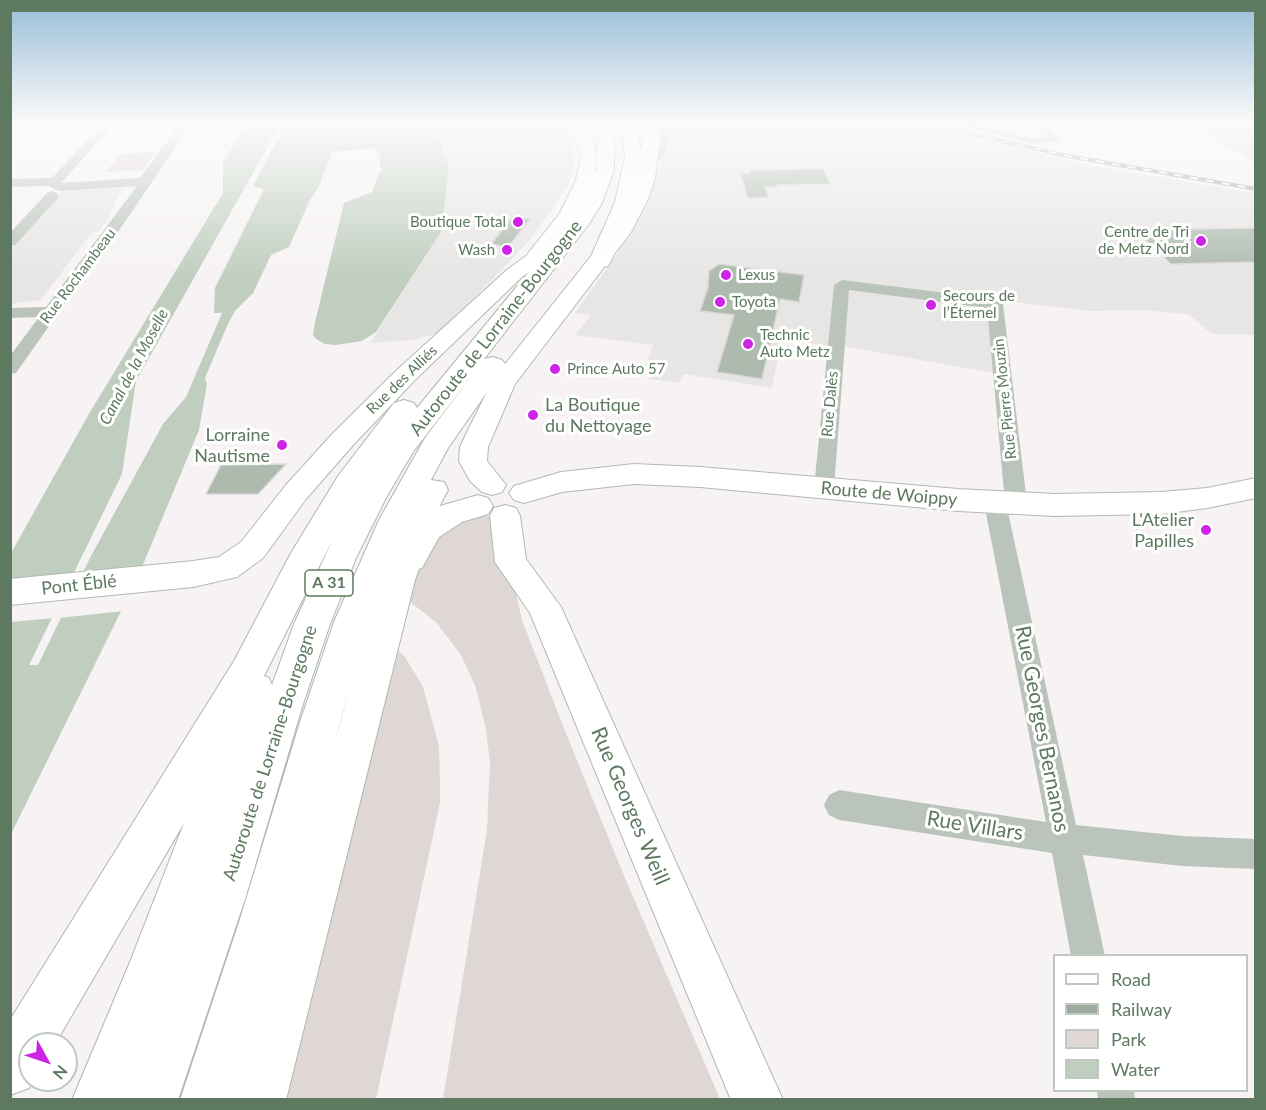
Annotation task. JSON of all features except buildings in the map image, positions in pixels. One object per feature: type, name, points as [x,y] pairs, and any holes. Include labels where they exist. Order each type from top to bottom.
[{"type":"highway","name":"Autoroute de Lorraine-Bourgogne","points":[[151,1100],[223,896],[286,697],[339,558],[372,495],[402,446],[582,220],[592,203],[603,175]]},
{"type":"highway","name":"Autoroute de Lorraine-Bourgogne","points":[[207,1100],[264,919],[320,722],[352,622],[390,528],[435,445],[499,357],[566,273],[602,219],[617,188],[620,175]]},
{"type":"highway","points":[[600,261],[626,202],[631,175]]},
{"type":"highway","points":[[10,1069],[166,813],[247,673],[303,562],[349,483],[386,431],[533,260]]},
{"type":"highway","points":[[259,1100],[398,580],[426,503],[459,444],[503,383]]},
{"type":"highway","points":[[99,1100],[153,966],[303,562]]},
{"type":"main road","name":"Rue des Alliés","points":[[147,578],[193,574],[226,568],[252,550],[296,492],[344,438],[515,273],[533,260],[569,214],[586,175]]},
{"type":"main road","points":[[499,500],[473,460],[474,447],[503,383],[600,261],[629,219],[639,199],[646,175]]},
{"type":"main road","name":"Route de Woippy","points":[[398,580],[428,529],[451,514],[561,482],[634,474],[700,477],[1006,503],[1074,505],[1161,503],[1207,498],[1256,488]]},
{"type":"main road","name":"Rue Georges Weill","points":[[499,500],[511,562],[544,607],[757,1100]]},
{"type":"main road","name":"Pont Éblé","points":[[10,592],[147,578]]},
{"type":"street","points":[[10,242],[66,175]]},
{"type":"street","name":"Rue Rochambeau","points":[[10,369],[106,235],[111,232],[149,175]]},
{"type":"street","points":[[54,189],[54,185],[59,187],[144,182]]},
{"type":"street","points":[[10,183],[54,189]]},
{"type":"street","name":"Rue Dalès","points":[[824,488],[842,285]]},
{"type":"street","name":"Rue Pierre Mouzin","points":[[842,285],[995,304],[1006,503]]},
{"type":"street","points":[[10,314],[50,312]]},
{"type":"street","name":"Rue Georges Bernanos","points":[[1006,503],[1064,839],[1088,954]]},
{"type":"street","name":"Rue Villars","points":[[839,805],[1064,839],[1182,851],[1256,854]]},
{"type":"shaded area","points":[[440,175],[571,175],[568,185],[534,235],[438,333],[414,340],[370,343],[441,232]]},
{"type":"shaded area","points":[[656,175],[1145,175],[1255,193],[1255,335],[1212,334],[1188,314],[1138,310],[1092,311],[996,300],[999,374],[836,345],[828,344],[827,346],[782,339],[772,388],[683,374],[680,383],[649,379],[652,371],[644,370],[653,345],[575,335],[591,315],[575,313],[615,257],[646,200]]},
{"type":"shaded area","points":[[123,187],[109,217],[98,232],[91,233],[41,300],[11,304],[11,249],[61,191]]},
{"type":"green space","points":[[484,512],[492,520],[508,559],[522,620],[563,726],[622,871],[720,1099],[443,1099],[487,830],[490,764],[486,729],[476,688],[461,655],[436,622],[401,595],[432,547],[449,526]]},
{"type":"green space","points":[[386,639],[405,657],[423,687],[439,746],[440,802],[376,1099],[274,1100]]},
{"type":"water","name":"Canal de la Moselle","points":[[223,175],[252,175],[136,381],[122,474],[29,665],[38,665],[91,556],[163,424],[186,397],[222,313],[214,313],[215,288],[264,189],[253,186],[259,175],[323,175],[289,247],[271,255],[253,293],[235,311],[227,326],[205,378],[207,384],[199,430],[137,579],[11,834],[11,553],[90,412],[223,193]]},
{"type":"water","points":[[378,175],[448,175],[441,232],[376,332],[362,341],[336,345],[325,344],[313,335],[344,203],[372,192]]},
{"type":"pier","points":[[74,578],[54,618],[11,622],[11,584]]},
{"type":"pier","points":[[77,578],[139,580],[124,611],[58,618]]},
{"type":"railway","points":[[1175,175],[1256,189]]},
{"type":"place","name":"Boutique Total","points":[[518,222]]},
{"type":"place","name":"Centre de Tri de Metz Nord","points":[[1201,241]]},
{"type":"place","name":"Wash","points":[[507,250]]},
{"type":"place","name":"Lexus","points":[[726,275]]},
{"type":"place","name":"Toyota","points":[[720,302]]},
{"type":"place","name":"Secours de l’Éternel","points":[[931,305]]},
{"type":"place","name":"Technic Auto Metz","points":[[748,344]]},
{"type":"place","name":"Prince Auto 57","points":[[555,369]]},
{"type":"place","name":"La Boutique du Nettoyage","points":[[533,415]]},
{"type":"place","name":"Lorraine Nautisme","points":[[282,445]]},
{"type":"place","name":"L'Atelier Papilles","points":[[1206,530]]}]
